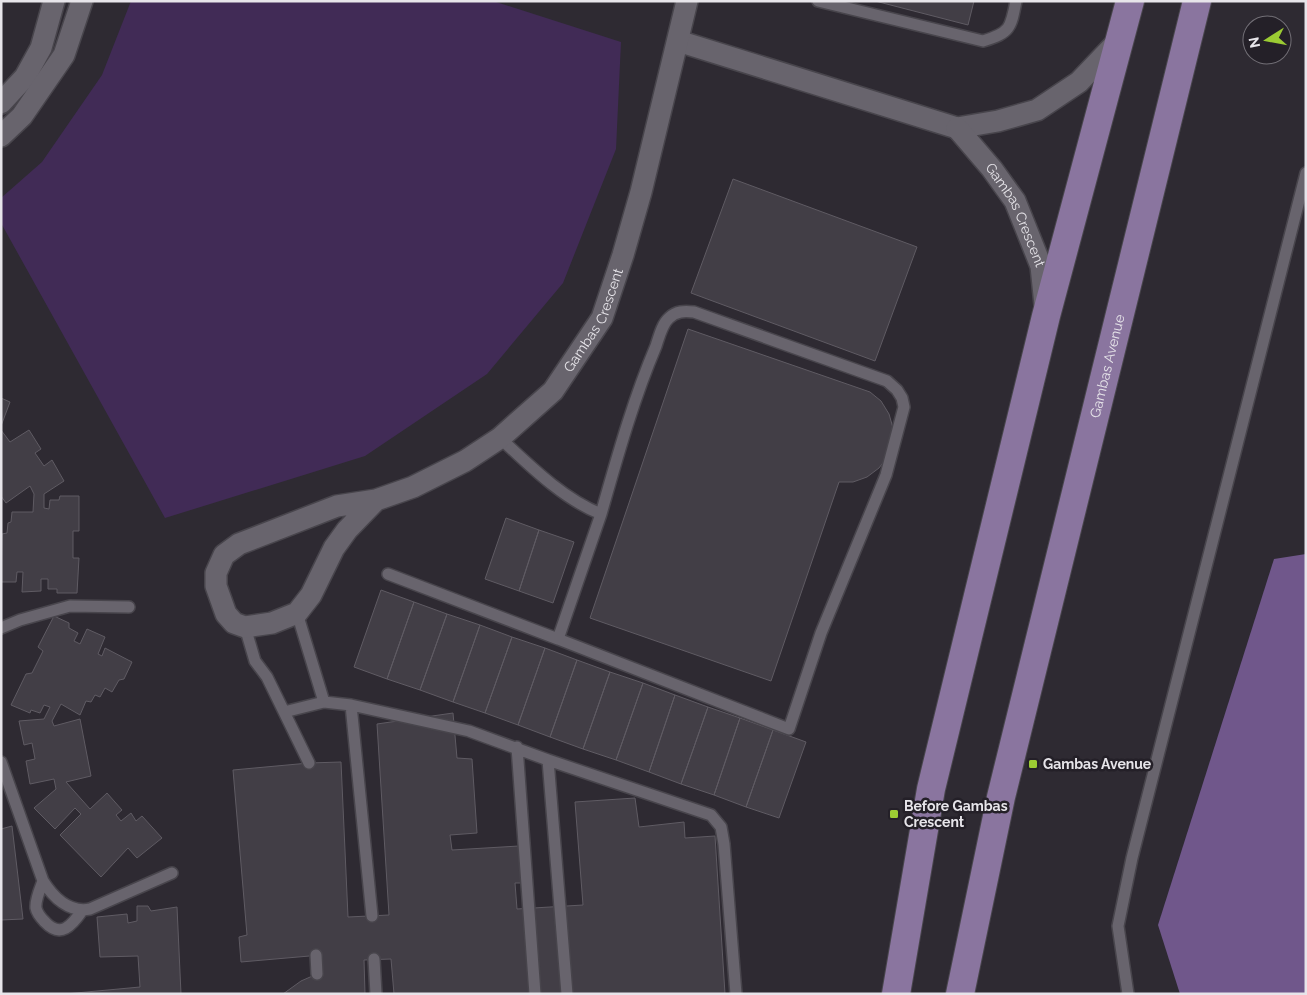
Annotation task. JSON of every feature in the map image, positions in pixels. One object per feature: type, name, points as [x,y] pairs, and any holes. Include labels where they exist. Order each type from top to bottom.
[{"type":"main road","points":[[896,994],[930,789],[1046,316],[1130,1]]},
{"type":"main road","name":"Gambas Avenue","points":[[960,994],[1001,797],[1197,1]]},
{"type":"street","points":[[1,103],[25,77],[41,48],[54,1]]},
{"type":"street","points":[[1,136],[22,116],[64,55],[82,1]]},
{"type":"street","name":"Gambas Crescent","points":[[376,500],[347,530],[334,548],[311,595],[297,613],[272,624],[245,627],[234,623],[226,614],[216,586],[216,573],[224,555],[239,544],[337,506],[376,500],[412,487],[456,465],[500,438],[553,390],[602,318],[641,192],[688,1]]},
{"type":"street","points":[[678,41],[957,128],[1038,110],[1079,82],[1119,40]]},
{"type":"street","name":"Gambas Crescent","points":[[957,128],[992,169],[1015,200],[1041,266],[1046,316]]},
{"type":"lane","points":[[818,1],[983,41],[1000,36],[1012,24],[1016,1]]},
{"type":"lane","points":[[1128,994],[1118,926],[1132,858],[1306,173]]},
{"type":"lane","points":[[388,574],[789,729],[820,633],[886,475],[904,407],[902,398],[897,390],[887,381],[694,312],[684,311],[674,314],[667,320],[650,360],[621,446],[601,514],[558,639]]},
{"type":"lane","points":[[500,438],[530,466],[583,507],[601,514]]},
{"type":"lane","points":[[1,628],[20,620],[70,606],[129,607]]},
{"type":"lane","points":[[297,613],[324,702]]},
{"type":"lane","points":[[245,627],[255,661],[267,676],[309,763]]},
{"type":"lane","points":[[284,712],[324,702],[351,705],[469,731],[711,815],[722,826],[736,994]]},
{"type":"lane","points":[[351,705],[372,916]]},
{"type":"lane","points":[[517,747],[535,994]]},
{"type":"lane","points":[[548,760],[567,994]]},
{"type":"lane","points":[[2,766],[43,881],[51,893],[63,904],[82,911],[90,909],[172,873]]},
{"type":"lane","points":[[43,881],[36,908],[41,918],[49,926],[57,930],[64,929],[72,924],[82,911]]},
{"type":"lane","points":[[316,955],[318,974]]},
{"type":"lane","points":[[374,959],[376,994]]},
{"type":"shaded area","points":[[131,1],[493,1],[621,42],[616,149],[563,283],[487,374],[365,456],[165,518],[1,223],[1,198],[42,162],[102,75]]},
{"type":"shaded area","points":[[1306,554],[1306,994],[1180,994],[1158,925],[1274,559]]},
{"type":"building","points":[[875,1],[974,1],[968,25]]},
{"type":"building","points":[[733,179],[917,247],[875,361],[691,293]]},
{"type":"building","points":[[688,329],[870,392],[881,401],[889,414],[893,428],[888,456],[879,468],[867,477],[853,482],[839,482],[771,681],[590,618]]},
{"type":"building","points":[[1,398],[10,402],[1,426]]},
{"type":"building","points":[[1,430],[10,442],[29,430],[41,449],[35,453],[44,466],[52,460],[64,481],[44,494],[44,508],[49,509],[50,500],[59,500],[60,496],[79,496],[79,531],[73,531],[73,558],[79,558],[77,593],[57,593],[57,589],[48,589],[48,579],[41,579],[41,591],[22,592],[23,572],[17,572],[16,582],[1,582],[2,534],[7,533],[12,512],[33,512],[34,494],[30,486],[6,503],[1,496]]},
{"type":"building","points":[[506,518],[539,530],[519,591],[485,579]]},
{"type":"building","points":[[539,530],[574,542],[553,603],[519,591]]},
{"type":"building","points":[[381,590],[414,602],[387,679],[354,667]]},
{"type":"building","points":[[414,602],[447,614],[420,690],[387,679]]},
{"type":"building","points":[[447,614],[480,625],[453,702],[420,690]]},
{"type":"building","points":[[54,616],[69,623],[69,628],[78,633],[74,641],[80,644],[87,629],[105,637],[98,654],[102,656],[105,648],[132,662],[124,679],[119,680],[112,692],[105,688],[100,697],[95,695],[91,702],[86,701],[80,715],[61,704],[52,721],[54,726],[80,719],[91,776],[66,782],[90,809],[107,793],[122,810],[116,815],[121,821],[131,813],[136,821],[142,816],[162,838],[137,858],[128,848],[101,877],[60,835],[81,814],[75,808],[55,829],[34,808],[56,789],[54,779],[30,784],[26,761],[35,759],[32,743],[24,745],[19,721],[44,719],[50,707],[44,705],[40,713],[31,710],[30,713],[11,705],[26,674],[32,673],[43,651],[38,647]]},
{"type":"building","points":[[480,625],[512,637],[485,713],[453,702]]},
{"type":"building","points":[[512,637],[545,648],[518,725],[485,713]]},
{"type":"building","points":[[545,648],[577,660],[550,737],[518,725]]},
{"type":"building","points":[[577,660],[610,672],[583,749],[550,737]]},
{"type":"building","points":[[610,672],[643,683],[616,760],[583,749]]},
{"type":"building","points":[[643,683],[675,695],[649,772],[616,760]]},
{"type":"building","points":[[675,695],[708,707],[681,784],[649,772]]},
{"type":"building","points":[[708,707],[740,718],[714,795],[681,784]]},
{"type":"building","points":[[453,713],[457,758],[472,759],[477,833],[450,835],[452,850],[519,846],[523,883],[515,883],[517,909],[583,905],[575,802],[635,798],[639,827],[684,822],[685,838],[715,836],[725,994],[394,994],[391,959],[364,960],[365,994],[283,994],[301,981],[317,974],[322,961],[321,955],[241,962],[239,937],[247,935],[233,770],[341,762],[348,917],[389,915],[377,724]]},
{"type":"building","points":[[740,718],[773,730],[746,807],[714,795]]},
{"type":"building","points":[[773,730],[806,742],[779,818],[746,807]]},
{"type":"building","points":[[12,826],[23,919],[1,920],[1,829]]},
{"type":"building","points":[[137,906],[148,906],[151,911],[177,907],[181,994],[65,994],[140,987],[138,956],[100,957],[97,917],[127,914],[128,923],[137,921]]},
{"type":"place","name":"Gambas Avenue","points":[[1033,764]]},
{"type":"place","name":"Before Gambas Crescent","points":[[894,814]]}]
